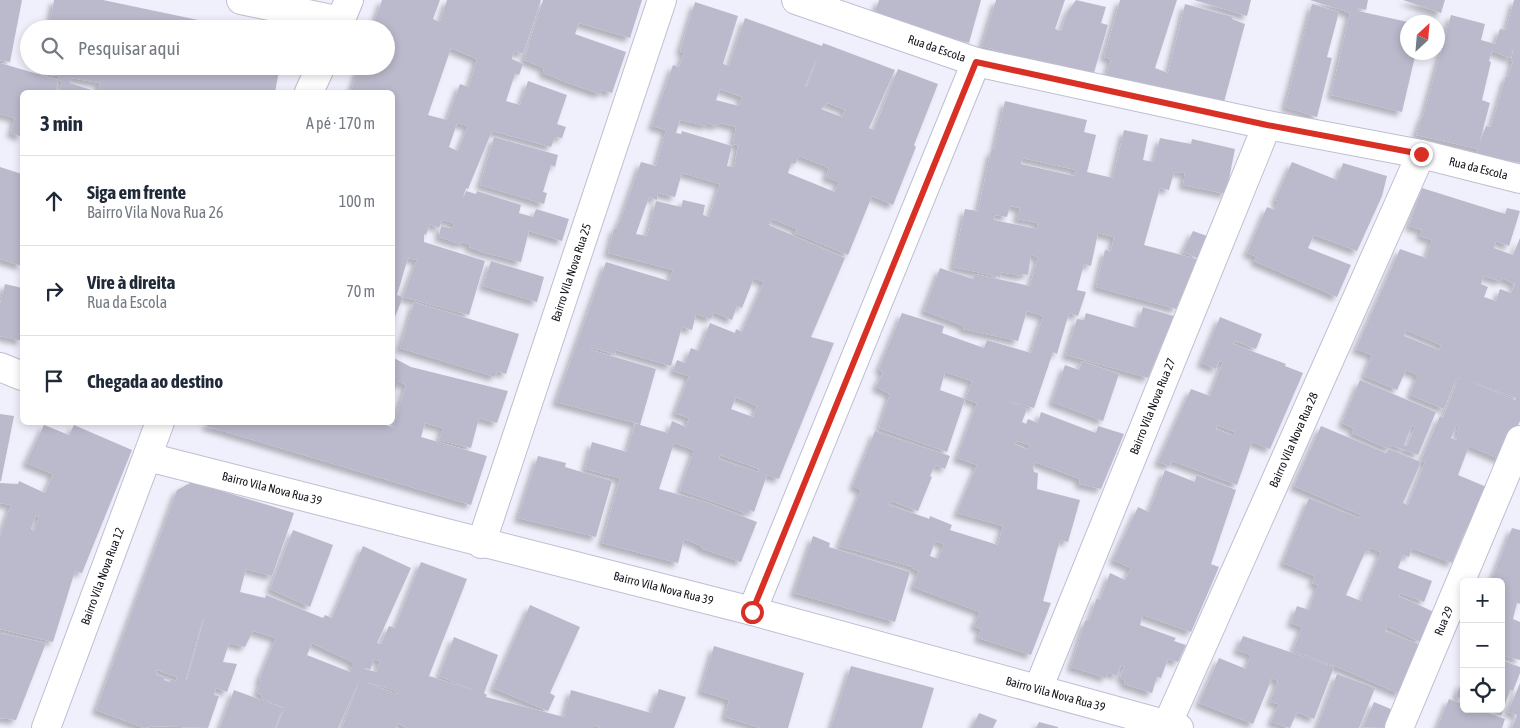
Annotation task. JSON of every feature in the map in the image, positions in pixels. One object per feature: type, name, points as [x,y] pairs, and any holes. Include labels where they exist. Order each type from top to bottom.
[{"type":"street","points":[[241,0],[343,17]]},
{"type":"street","name":"Bairro Vila Nova Rua 25","points":[[481,544],[662,0]]},
{"type":"street","name":"Rua da Escola","points":[[796,0],[976,62],[1267,125],[1421,154],[1520,179]]},
{"type":"street","points":[[752,612],[976,62]]},
{"type":"street","points":[[310,90],[316,75]]},
{"type":"street","name":"Bairro Vila Nova Rua 27","points":[[1038,689],[1267,125]]},
{"type":"street","name":"Bairro Vila Nova Rua 28","points":[[1173,727],[1421,154]]},
{"type":"street","points":[[0,367],[20,375]]},
{"type":"street","name":"Bairro Vila Nova Rua 12","points":[[46,728],[148,457],[156,425]]},
{"type":"street","name":"Rua 29","points":[[1399,728],[1510,487],[1520,440]]},
{"type":"street","name":"Bairro Vila Nova Rua 39","points":[[148,457],[752,612],[1173,727]]},
{"type":"building","points":[[0,0],[22,0],[10,62],[0,60]]},
{"type":"building","points":[[54,0],[103,0],[198,20],[51,20]]},
{"type":"building","points":[[382,0],[440,0],[433,19],[440,22],[447,0],[541,0],[523,54],[514,51],[512,59],[523,64],[519,75],[515,74],[506,101],[520,105],[528,81],[567,95],[557,124],[566,127],[562,138],[555,137],[551,147],[492,131],[468,189],[466,188],[462,201],[466,191],[476,194],[477,191],[521,205],[519,213],[533,217],[536,209],[569,219],[562,241],[529,231],[521,262],[482,252],[469,247],[470,244],[461,242],[460,244],[439,237],[441,226],[450,228],[453,227],[454,223],[442,220],[439,228],[430,224],[426,235],[424,234],[424,242],[485,261],[469,315],[403,297],[395,317],[395,90],[352,90],[356,75],[395,75],[395,20],[375,20]],"holes":[[[451,48],[477,59],[469,87],[460,84],[447,120],[428,115]],[[457,123],[468,126],[458,151],[449,147]],[[408,258],[417,260],[403,297],[397,295]]]},
{"type":"building","points":[[543,0],[642,0],[630,38],[579,23],[575,34],[626,52],[612,93],[602,90],[600,94],[568,83],[543,73],[544,68],[524,60]]},
{"type":"building","points":[[879,0],[981,0],[969,43],[874,15]]},
{"type":"building","points":[[996,0],[1065,0],[1055,29],[1061,31],[1068,11],[1076,0],[1106,7],[1101,23],[1108,25],[1093,76],[1050,64],[1049,67],[982,46]]},
{"type":"building","points":[[1120,0],[1177,0],[1155,68],[1168,73],[1185,4],[1233,17],[1232,19],[1245,24],[1224,102],[1098,79],[1099,74],[1106,76],[1111,59],[1104,57]]},
{"type":"building","points":[[1194,0],[1251,0],[1247,16]]},
{"type":"building","points":[[1310,0],[1368,0],[1366,10],[1359,8],[1358,11],[1400,20],[1400,60],[1414,60],[1402,112],[1331,95],[1350,13]]},
{"type":"building","points":[[1403,0],[1445,0],[1441,13]]},
{"type":"building","points":[[1514,0],[1520,0],[1520,163],[1476,153],[1478,149],[1416,135],[1439,60],[1445,60],[1445,37],[1451,15],[1485,24],[1481,40],[1495,44],[1500,29],[1506,30]],"holes":[[[1514,47],[1511,60],[1513,61],[1508,77],[1506,76],[1491,127],[1486,126],[1479,144],[1490,103],[1482,100],[1492,51],[1510,58]]]},
{"type":"building","points":[[695,2],[738,16],[723,64],[729,66],[745,18],[822,46],[823,43],[895,70],[869,128],[874,130],[898,69],[938,84],[893,205],[872,196],[848,255],[795,233],[797,229],[772,219],[769,225],[845,258],[811,337],[834,343],[779,479],[767,475],[754,512],[749,510],[748,514],[680,490],[694,450],[674,443],[659,489],[706,502],[757,522],[741,562],[703,549],[699,545],[684,539],[678,563],[602,543],[620,478],[585,469],[592,442],[627,452],[635,424],[639,424],[556,402],[606,262],[669,281],[673,270],[608,253],[614,228],[616,229],[622,216],[641,162],[656,166],[666,130],[652,126],[673,65],[679,67],[684,52],[680,51]],"holes":[[[818,56],[807,87],[805,86]],[[720,89],[742,97],[739,106],[716,100]],[[828,103],[845,110],[842,117],[821,109]],[[680,120],[707,126],[707,123],[715,126],[721,123],[736,127],[733,144],[738,145],[734,167],[727,166],[732,146],[682,131],[681,134],[676,133]],[[799,156],[829,168],[826,177],[839,182],[835,192],[788,173],[791,163],[795,164]],[[682,173],[720,184],[709,217],[703,215],[705,205],[683,200],[681,207],[656,201],[647,236],[636,234],[649,197],[657,200],[658,193],[675,197]],[[754,278],[764,282],[742,332],[736,329],[735,333],[710,323],[699,351],[691,348],[685,363],[677,360],[673,371],[689,376],[675,413],[689,418],[686,427],[672,421],[668,433],[640,425],[656,369],[591,350],[592,348],[615,354],[616,350],[671,366],[682,327],[692,330],[696,314],[711,319],[714,312],[732,320],[737,306],[742,308]],[[736,397],[757,406],[753,417],[731,409]],[[720,455],[759,469],[758,472],[719,459]]]},
{"type":"building","points":[[1312,4],[1339,12],[1327,57],[1332,58],[1317,117],[1285,107]]},
{"type":"building","points":[[0,63],[20,69],[20,75],[41,75],[58,80],[56,90],[20,90],[20,136],[11,133],[15,118],[0,114]]},
{"type":"building","points":[[50,75],[278,75],[275,90],[98,90],[100,83],[71,78],[70,83],[92,90],[60,90],[62,81],[58,80],[59,76]]},
{"type":"building","points":[[1005,101],[1087,120],[1084,132],[1096,135],[1087,172],[1113,178],[1124,130],[1148,135],[1143,160],[1154,162],[1160,138],[1191,144],[1192,139],[1235,149],[1226,194],[1183,185],[1185,173],[1174,172],[1169,190],[1160,188],[1144,245],[1197,259],[1176,309],[1096,287],[1105,250],[1111,251],[1114,237],[1098,233],[1091,266],[1084,264],[1077,290],[1086,292],[1078,316],[1069,313],[1057,354],[1053,352],[1034,408],[1008,401],[1027,409],[1022,422],[1026,424],[1028,419],[1038,423],[1041,412],[1096,433],[1098,426],[1124,434],[1101,489],[1079,484],[1080,479],[1035,462],[1033,467],[1034,472],[1038,473],[1037,489],[1080,500],[1068,542],[1060,540],[1043,601],[1051,603],[1031,655],[978,638],[981,629],[974,626],[980,612],[913,587],[919,571],[913,567],[839,546],[861,490],[853,486],[875,431],[950,456],[945,469],[936,465],[932,471],[930,476],[932,477],[918,511],[891,501],[889,505],[929,519],[930,516],[952,525],[950,530],[998,545],[1003,526],[957,513],[977,465],[957,458],[977,403],[966,399],[972,381],[945,372],[940,390],[965,399],[947,452],[879,428],[890,394],[876,387],[883,372],[879,369],[902,313],[944,326],[942,333],[984,348],[987,340],[1031,353],[1043,316],[1027,311],[1018,341],[963,329],[964,326],[924,311],[940,268],[973,279],[975,274],[1030,286],[1038,257],[1031,255],[1028,275],[1022,274],[1022,276],[1001,272],[1000,277],[953,267],[965,209],[978,211],[991,151],[994,151]],"holes":[[[1022,158],[1076,170],[1074,176],[1021,164]],[[1010,206],[1020,208],[1017,219],[1038,223],[1037,229],[994,220],[995,215],[1007,217]],[[1017,441],[1030,445],[1028,450],[1015,444]],[[935,541],[944,544],[938,559],[930,556]]]},
{"type":"building","points":[[494,137],[558,155],[555,167],[551,165],[543,192],[547,193],[544,204],[480,185]]},
{"type":"building","points":[[1292,162],[1337,180],[1343,163],[1387,176],[1382,196],[1357,251],[1314,235],[1308,248],[1351,265],[1337,297],[1254,261],[1257,257],[1247,253],[1267,207],[1275,210],[1278,201],[1275,200]]},
{"type":"building","points":[[0,167],[20,173],[20,265],[0,259]]},
{"type":"building","points":[[1422,188],[1505,214],[1507,208],[1520,211],[1509,246],[1496,241],[1494,248],[1513,255],[1520,238],[1520,421],[1502,460],[1469,446],[1458,475],[1489,488],[1471,529],[1467,527],[1452,563],[1412,548],[1409,557],[1403,555],[1398,568],[1432,581],[1424,602],[1400,593],[1399,596],[1434,612],[1420,642],[1387,626],[1385,631],[1421,645],[1400,694],[1335,666],[1293,651],[1302,627],[1291,623],[1297,606],[1309,610],[1318,585],[1312,583],[1315,576],[1283,563],[1309,498],[1359,518],[1361,515],[1294,486],[1321,426],[1386,453],[1389,449],[1421,462],[1403,503],[1408,505],[1425,462],[1421,461],[1440,416],[1443,418],[1459,377],[1457,377],[1444,409],[1410,395],[1418,375],[1406,370],[1397,390],[1364,376],[1372,355],[1356,349],[1400,249],[1426,258],[1432,240],[1420,236],[1422,230],[1409,226]],"holes":[[[1484,276],[1500,281],[1502,278],[1515,284],[1511,293],[1500,289],[1496,301],[1484,297],[1488,287],[1481,284]],[[1406,330],[1441,345],[1439,350],[1404,336]],[[1469,381],[1516,398],[1515,400]],[[1457,424],[1459,426],[1457,432],[1459,432],[1456,440],[1451,438]],[[1370,548],[1381,552],[1361,601],[1346,595],[1366,550],[1369,552]]]},
{"type":"building","points":[[1193,231],[1207,236],[1197,258],[1183,252]]},
{"type":"building","points":[[491,261],[544,277],[537,302],[483,286]]},
{"type":"building","points":[[5,284],[20,288],[20,341],[0,336],[0,304]]},
{"type":"building","points":[[414,302],[519,334],[506,374],[497,371],[495,377],[400,348]]},
{"type":"building","points":[[1143,307],[1174,316],[1148,378],[1066,355],[1077,319],[1084,320],[1086,313],[1137,328]]},
{"type":"building","points":[[1220,317],[1262,334],[1256,349],[1235,341],[1233,344],[1286,364],[1285,366],[1303,373],[1270,449],[1252,442],[1237,485],[1172,461],[1170,466],[1158,462],[1191,389],[1210,396],[1223,362],[1219,361],[1216,369],[1201,363]],"holes":[[[1217,425],[1235,432],[1234,436],[1216,429]]]},
{"type":"building","points":[[395,359],[411,367],[508,391],[497,423],[479,418],[471,448],[439,440],[443,428],[425,423],[421,437],[487,456],[471,505],[206,426],[386,425],[393,428],[406,385],[399,381],[395,389]]},
{"type":"building","points":[[1082,361],[1119,374],[1103,421],[1052,402],[1065,365],[1079,370]]},
{"type":"building","points":[[1360,380],[1436,412],[1418,455],[1391,445],[1389,449],[1352,433],[1354,429],[1342,423]],"holes":[[[1412,425],[1415,427],[1407,446],[1404,445]]]},
{"type":"building","points":[[0,414],[14,416],[1,481],[0,481]]},
{"type":"building","points":[[44,425],[69,435],[74,425],[132,450],[82,573],[75,571],[53,642],[0,629],[0,536],[11,505],[0,503],[0,483],[18,484],[19,481],[45,493],[53,474],[26,463]],"holes":[[[36,515],[39,517],[34,531],[31,529]]]},
{"type":"building","points":[[538,456],[566,463],[565,467],[612,481],[596,537],[518,518]]},
{"type":"building","points":[[1165,470],[1195,482],[1196,475],[1236,490],[1211,564],[1219,567],[1191,632],[1143,615],[1140,625],[1176,638],[1174,641],[1186,645],[1178,662],[1168,659],[1161,678],[1157,677],[1152,693],[1124,684],[1125,680],[1120,677],[1124,666],[1121,665],[1117,676],[1108,672],[1106,678],[1071,667],[1085,621],[1089,621],[1097,598],[1100,600],[1110,573],[1125,580],[1131,568],[1113,560],[1138,507],[1149,512]]},
{"type":"building","points":[[192,482],[294,513],[272,576],[246,569],[240,592],[265,598],[266,595],[323,618],[325,615],[332,618],[363,546],[411,568],[377,643],[381,644],[389,626],[395,628],[421,562],[467,579],[429,676],[476,691],[439,676],[454,637],[498,655],[484,693],[487,695],[486,697],[564,717],[571,690],[651,713],[659,689],[686,697],[674,728],[601,728],[594,725],[594,728],[407,728],[398,723],[396,728],[342,728],[360,679],[338,728],[276,728],[285,708],[261,698],[262,695],[257,693],[261,681],[259,680],[276,638],[253,631],[245,647],[229,643],[223,662],[237,664],[227,692],[216,688],[214,695],[219,696],[208,728],[154,726],[144,728],[96,710],[177,490]],"holes":[[[203,619],[204,619],[187,680]],[[312,643],[354,663],[350,672],[307,655]],[[374,659],[380,661],[377,672],[364,669],[370,670]],[[157,670],[177,677],[176,681],[171,679],[170,682],[164,680],[165,678],[156,674]],[[363,681],[390,689],[398,692],[397,694]]]},
{"type":"building","points":[[1512,528],[1520,530],[1520,604],[1517,603],[1513,619],[1520,622],[1520,660],[1505,656],[1505,578],[1493,578]]},
{"type":"building","points":[[293,530],[333,545],[310,607],[270,589]]},
{"type":"building","points":[[813,536],[830,543],[829,547],[910,572],[895,622],[794,593]]},
{"type":"building","points":[[530,605],[580,627],[550,693],[555,696],[548,711],[493,688]]},
{"type":"building","points":[[0,633],[46,643],[16,720],[0,718]]},
{"type":"building","points":[[1243,636],[1334,667],[1314,719],[1297,712],[1290,728],[1271,722],[1279,704],[1270,702],[1278,681],[1272,678],[1253,724],[1199,703],[1219,658],[1246,669],[1251,655],[1237,650]]},
{"type":"building","points":[[714,646],[804,673],[788,728],[761,728],[725,717],[729,700],[701,691]]},
{"type":"building","points":[[1505,661],[1520,667],[1520,673],[1513,691],[1510,690],[1505,704]]},
{"type":"building","points":[[851,666],[934,688],[922,728],[831,728]]},
{"type":"building","points":[[1337,674],[1375,688],[1359,728],[1317,728]]},
{"type":"building","points":[[1520,683],[1520,728],[1512,728],[1517,715],[1508,712]]},
{"type":"building","points":[[1460,686],[1460,698],[1456,697]]},
{"type":"building","points":[[234,690],[283,708],[275,728],[220,728]]},
{"type":"building","points":[[1449,699],[1460,703],[1460,713],[1489,713],[1505,719],[1502,728],[1437,728]]},
{"type":"building","points":[[1374,702],[1393,710],[1385,728],[1363,727]]},
{"type":"building","points":[[979,713],[997,720],[993,728],[972,728]]},
{"type":"building","points":[[1039,722],[1058,727],[1058,728],[1036,728]]},
{"type":"route","points":[[752,612],[976,62],[1267,125],[1421,154]]}]
